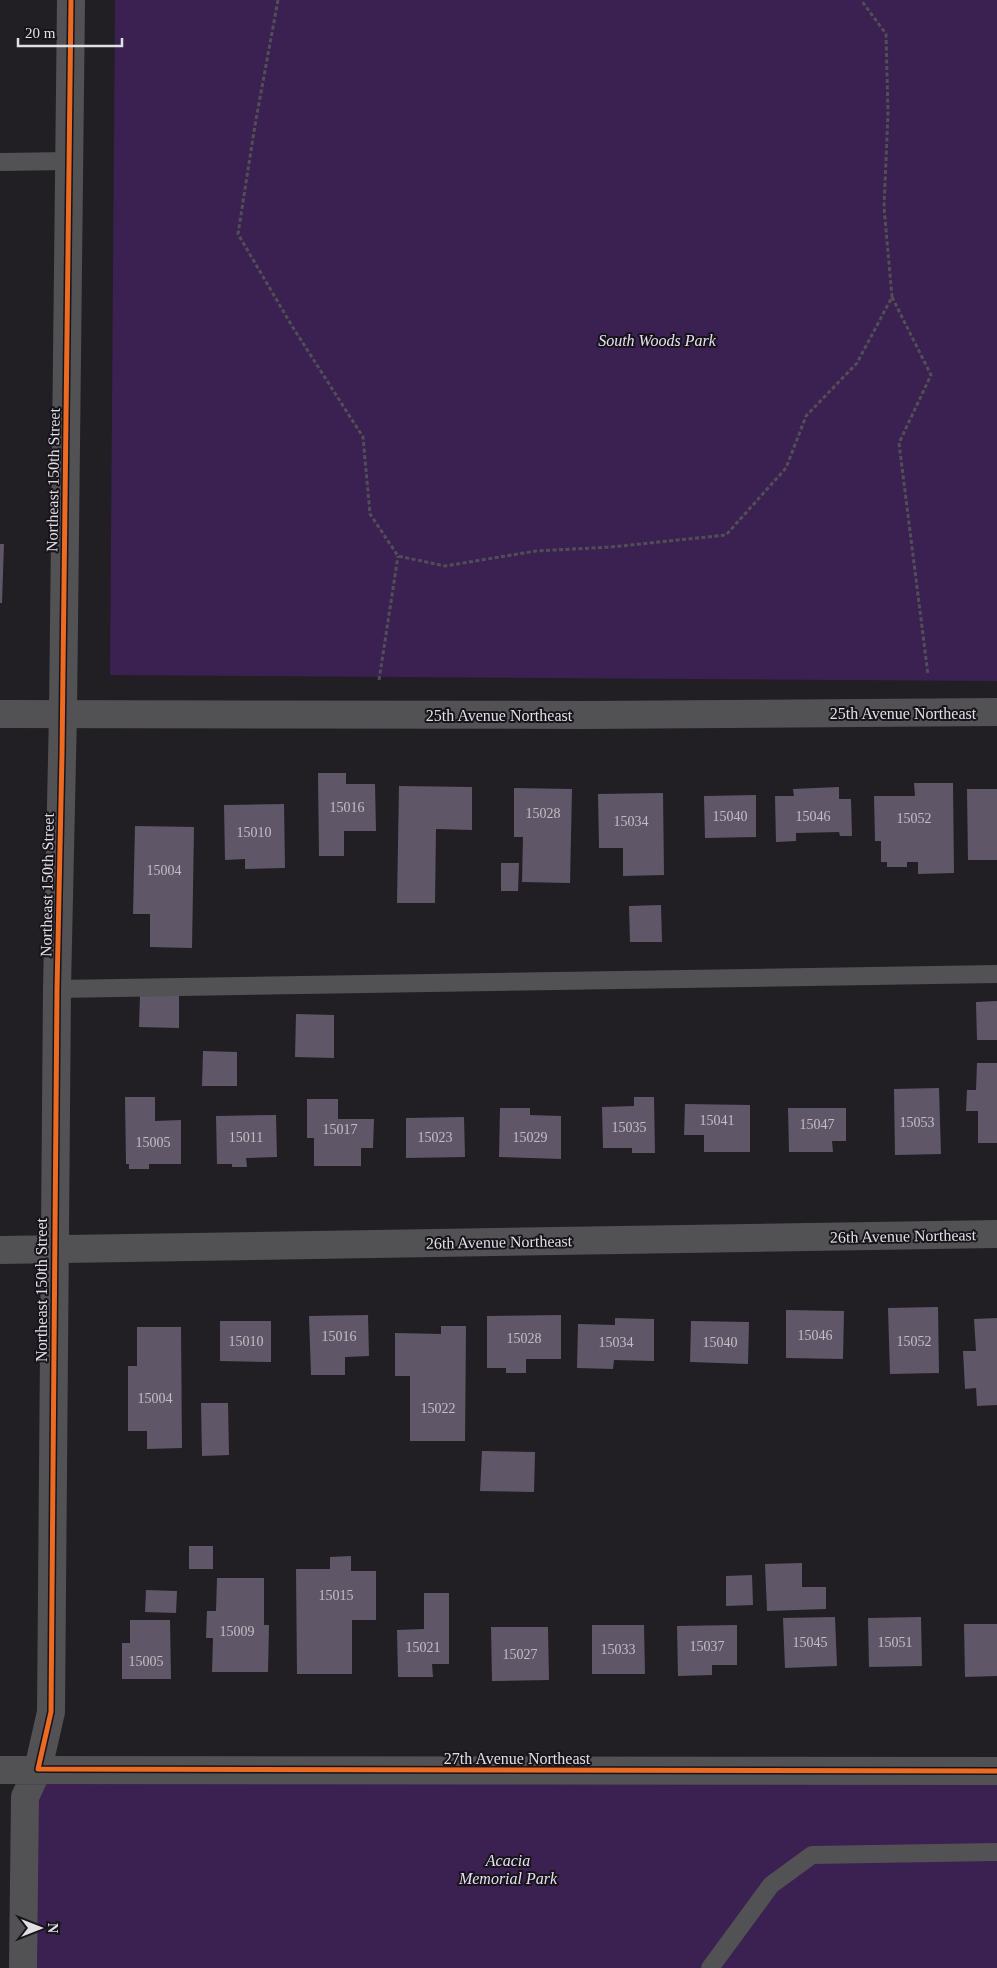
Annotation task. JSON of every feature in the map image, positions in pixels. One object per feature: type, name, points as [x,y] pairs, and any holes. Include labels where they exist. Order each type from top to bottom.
[{"type":"street","name":"Northeast 150th Street","points":[[23,1968],[25,1797],[38,1770],[52,1712],[54,1250],[63,714],[71,0]]},
{"type":"street","name":"25th Avenue Northeast","points":[[0,714],[594,715],[997,712]]},
{"type":"street","name":"26th Avenue Northeast","points":[[0,1250],[997,1234]]},
{"type":"street","name":"27th Avenue Northeast","points":[[0,1770],[997,1771]]},
{"type":"lane","points":[[0,162],[69,160]]},
{"type":"lane","points":[[57,989],[997,974]]},
{"type":"lane","points":[[710,1968],[771,1885],[812,1855],[997,1852]]},
{"type":"path","points":[[278,0],[238,234],[292,326],[363,437],[370,514],[398,556],[379,680]]},
{"type":"path","points":[[860,0],[886,34],[888,113],[884,207],[892,297],[931,375],[899,443],[928,675]]},
{"type":"path","points":[[398,556],[444,566],[536,552],[611,547],[726,535],[786,468],[806,416],[857,363],[892,297]]},
{"type":"green space","name":"South Woods Park","points":[[115,0],[997,0],[997,681],[110,675]]},
{"type":"green space","name":"Acacia Memorial Park","points":[[19,1771],[997,1771],[997,1968],[19,1968]]},
{"type":"building","points":[[0,544],[4,544],[2,603],[0,603]]},
{"type":"building","points":[[318,773],[346,773],[346,784],[375,784],[376,831],[344,831],[344,856],[319,856]]},
{"type":"building","points":[[914,783],[953,783],[954,873],[918,874],[918,862],[907,862],[907,867],[887,867],[887,862],[881,862],[881,841],[875,841],[874,796],[915,796]]},
{"type":"building","points":[[399,786],[472,787],[472,830],[436,829],[435,903],[397,903]]},
{"type":"building","points":[[839,787],[839,799],[851,799],[852,836],[840,836],[839,832],[796,833],[796,841],[776,842],[775,796],[794,796],[793,789]]},
{"type":"building","points":[[514,788],[572,789],[570,883],[522,882],[523,837],[514,837]]},
{"type":"building","points":[[967,789],[997,789],[997,860],[968,860]]},
{"type":"building","points":[[663,793],[664,875],[623,876],[623,848],[599,848],[598,794]]},
{"type":"building","points":[[756,795],[756,837],[705,838],[704,796]]},
{"type":"building","points":[[284,804],[285,868],[245,869],[245,859],[225,860],[224,805]]},
{"type":"building","points":[[135,826],[194,827],[192,948],[150,947],[150,914],[133,914]]},
{"type":"building","points":[[501,863],[519,863],[518,891],[501,891]]},
{"type":"building","points":[[661,905],[662,942],[630,942],[629,906]]},
{"type":"building","points":[[140,995],[179,995],[179,1028],[139,1027]]},
{"type":"building","points":[[997,1001],[997,1040],[977,1040],[976,1002]]},
{"type":"building","points":[[296,1014],[334,1015],[334,1058],[295,1057]]},
{"type":"building","points":[[203,1051],[237,1052],[237,1086],[202,1086]]},
{"type":"building","points":[[977,1063],[997,1063],[997,1143],[978,1143],[978,1111],[966,1111],[967,1090],[976,1090]]},
{"type":"building","points":[[939,1088],[941,1154],[895,1155],[894,1089]]},
{"type":"building","points":[[125,1097],[155,1097],[155,1121],[181,1120],[181,1164],[149,1164],[149,1169],[129,1169],[129,1164],[126,1164]]},
{"type":"building","points":[[634,1097],[654,1097],[655,1153],[632,1153],[632,1148],[603,1148],[602,1107],[634,1106]]},
{"type":"building","points":[[307,1099],[338,1099],[338,1119],[374,1119],[373,1148],[361,1148],[361,1166],[314,1166],[314,1138],[307,1138]]},
{"type":"building","points":[[685,1104],[750,1105],[750,1152],[704,1152],[704,1135],[684,1135]]},
{"type":"building","points":[[500,1108],[530,1108],[530,1115],[561,1116],[561,1159],[499,1157]]},
{"type":"building","points":[[788,1108],[846,1108],[846,1141],[832,1141],[833,1152],[789,1152]]},
{"type":"building","points":[[276,1115],[277,1157],[246,1158],[247,1167],[217,1164],[216,1116]]},
{"type":"building","points":[[464,1117],[465,1157],[406,1158],[406,1118]]},
{"type":"building","points":[[938,1307],[939,1373],[890,1374],[888,1308]]},
{"type":"building","points":[[786,1310],[844,1311],[843,1359],[786,1358]]},
{"type":"building","points":[[368,1315],[369,1356],[345,1357],[345,1375],[311,1375],[309,1316]]},
{"type":"building","points":[[561,1315],[561,1359],[526,1359],[526,1373],[506,1373],[506,1368],[487,1368],[487,1316]]},
{"type":"building","points":[[615,1318],[654,1319],[654,1361],[614,1360],[613,1369],[577,1368],[578,1324],[615,1325]]},
{"type":"building","points":[[997,1318],[997,1405],[977,1406],[976,1388],[965,1389],[963,1351],[976,1351],[974,1319]]},
{"type":"building","points":[[220,1321],[271,1321],[271,1362],[220,1361]]},
{"type":"building","points":[[691,1321],[749,1322],[748,1364],[690,1362]]},
{"type":"building","points":[[441,1326],[466,1326],[465,1441],[410,1441],[410,1376],[395,1376],[395,1333],[441,1334]]},
{"type":"building","points":[[137,1327],[181,1327],[182,1448],[147,1449],[147,1431],[128,1431],[128,1366],[137,1366]]},
{"type":"building","points":[[201,1403],[228,1403],[229,1455],[202,1456]]},
{"type":"building","points":[[482,1451],[535,1452],[534,1492],[480,1491]]},
{"type":"building","points":[[189,1546],[213,1546],[213,1569],[189,1569]]},
{"type":"building","points":[[351,1556],[351,1571],[376,1571],[376,1620],[352,1620],[352,1674],[297,1674],[296,1569],[330,1569],[330,1557]]},
{"type":"building","points":[[802,1563],[802,1587],[826,1587],[826,1609],[767,1611],[765,1564]]},
{"type":"building","points":[[752,1575],[753,1605],[726,1606],[726,1576]]},
{"type":"building","points":[[217,1578],[264,1578],[264,1625],[269,1625],[268,1672],[212,1672],[213,1638],[206,1638],[207,1611],[216,1611]]},
{"type":"building","points":[[146,1590],[177,1591],[176,1613],[145,1612]]},
{"type":"building","points":[[424,1593],[449,1593],[449,1664],[432,1664],[433,1677],[398,1677],[397,1630],[424,1629]]},
{"type":"building","points":[[835,1617],[837,1666],[785,1668],[783,1618]]},
{"type":"building","points":[[921,1617],[922,1666],[869,1667],[868,1618]]},
{"type":"building","points":[[130,1620],[170,1620],[171,1679],[122,1679],[122,1643],[130,1643]]},
{"type":"building","points":[[964,1624],[997,1624],[997,1676],[965,1677]]},
{"type":"building","points":[[592,1625],[644,1625],[645,1674],[592,1674]]},
{"type":"building","points":[[737,1625],[737,1665],[712,1665],[712,1675],[678,1676],[677,1626]]},
{"type":"building","points":[[491,1627],[548,1627],[549,1680],[492,1681]]},
{"type":"cycle path","points":[[71,0],[62,754],[57,989],[51,1712],[38,1769],[997,1771]]}]
